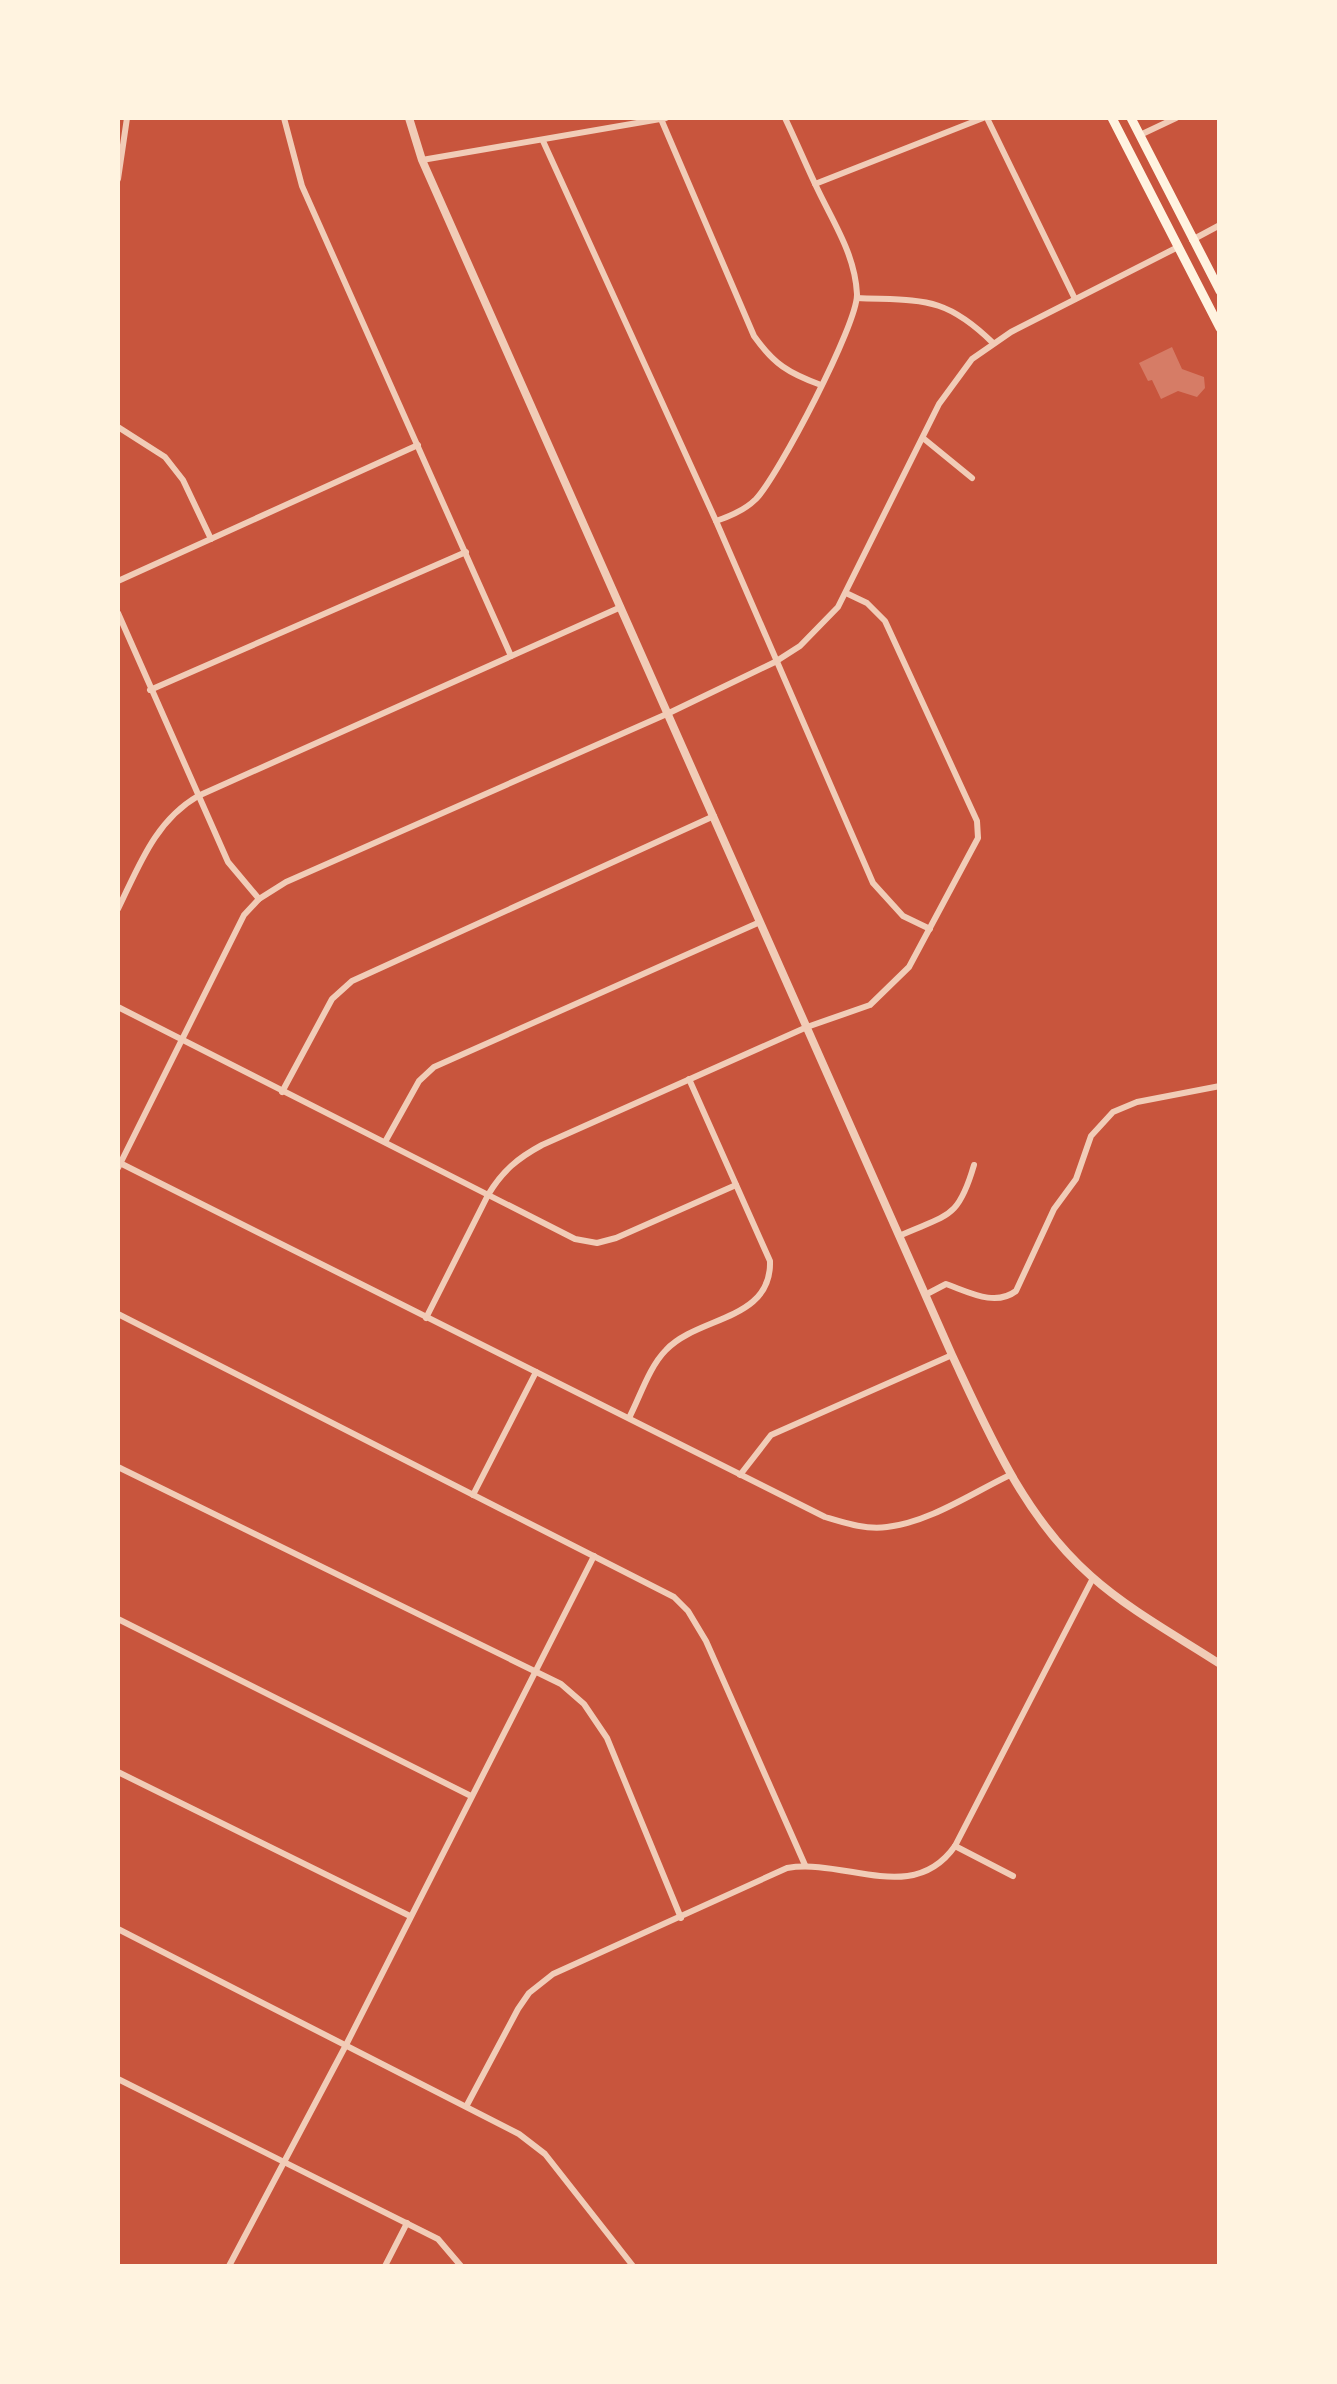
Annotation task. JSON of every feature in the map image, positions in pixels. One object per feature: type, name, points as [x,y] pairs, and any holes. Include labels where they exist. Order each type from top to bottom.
[{"type":"main road","points":[[1112,118],[1220,328]]},
{"type":"main road","points":[[1131,118],[1220,291]]},
{"type":"main road","points":[[1178,247],[1192,240]]},
{"type":"street","points":[[118,179],[128,118]]},
{"type":"street","points":[[284,118],[302,186],[512,656]]},
{"type":"street","points":[[409,118],[422,160],[899,1236],[1010,1475],[1037,1518],[1092,1578],[1220,1664]]},
{"type":"street","points":[[422,160],[663,118],[754,336],[766,354],[789,374],[821,385]]},
{"type":"street","points":[[716,521],[754,502],[766,486],[821,385],[857,298],[852,258],[785,118]]},
{"type":"street","points":[[815,184],[985,118],[1074,299]]},
{"type":"street","points":[[1140,136],[1176,118]]},
{"type":"street","points":[[543,141],[716,521],[873,883],[904,916],[930,930]]},
{"type":"street","points":[[1192,240],[1220,225]]},
{"type":"street","points":[[1010,1475],[912,1522],[884,1528],[826,1517],[118,1164],[244,915],[259,900],[286,882],[775,662],[815,634],[846,593],[923,438],[952,385],[972,359],[992,343],[1178,247]]},
{"type":"street","points":[[857,298],[932,302],[952,309],[992,343]]},
{"type":"street","points":[[118,428],[166,456],[183,480],[211,539]]},
{"type":"street","points":[[923,438],[972,478]]},
{"type":"street","points":[[118,581],[418,445]]},
{"type":"street","points":[[150,690],[466,552]]},
{"type":"street","points":[[426,1318],[488,1194],[517,1158],[807,1026],[870,1004],[909,967],[978,838],[977,821],[885,621],[867,603],[846,593]]},
{"type":"street","points":[[118,909],[164,823],[177,808],[622,606]]},
{"type":"street","points":[[118,613],[228,862],[259,900]]},
{"type":"street","points":[[282,1092],[332,998],[352,981],[715,816]]},
{"type":"street","points":[[385,1142],[419,1081],[434,1067],[762,921]]},
{"type":"street","points":[[118,1007],[575,1239],[597,1242],[616,1238],[736,1185]]},
{"type":"street","points":[[629,1418],[662,1352],[682,1335],[745,1309],[761,1297],[770,1274],[770,1261],[689,1079]]},
{"type":"street","points":[[926,1295],[946,1284],[986,1298],[1007,1298],[1016,1291],[1054,1209],[1076,1179],[1092,1136],[1113,1112],[1137,1102],[1220,1086]]},
{"type":"street","points":[[899,1236],[954,1212],[965,1195],[974,1166]]},
{"type":"street","points":[[118,1314],[656,1585],[688,1611],[706,1641],[805,1865]]},
{"type":"street","points":[[740,1475],[771,1435],[952,1354]]},
{"type":"street","points":[[473,1495],[536,1372]]},
{"type":"street","points":[[118,1467],[561,1684],[584,1704],[607,1738],[681,1918]]},
{"type":"street","points":[[229,2266],[594,1556]]},
{"type":"street","points":[[467,2105],[529,1993],[553,1974],[788,1868],[805,1865],[899,1879],[921,1875],[936,1866],[955,1846],[1092,1578]]},
{"type":"street","points":[[118,1619],[471,1796]]},
{"type":"street","points":[[118,1772],[410,1916]]},
{"type":"street","points":[[955,1846],[1012,1876]]},
{"type":"street","points":[[118,1929],[519,2134],[545,2154],[633,2266]]},
{"type":"street","points":[[118,2079],[438,2239],[461,2266]]},
{"type":"street","points":[[385,2266],[407,2223]]},
{"type":"building","points":[[1172,347],[1182,369],[1204,377],[1205,388],[1197,397],[1178,391],[1161,399],[1139,363]]}]
